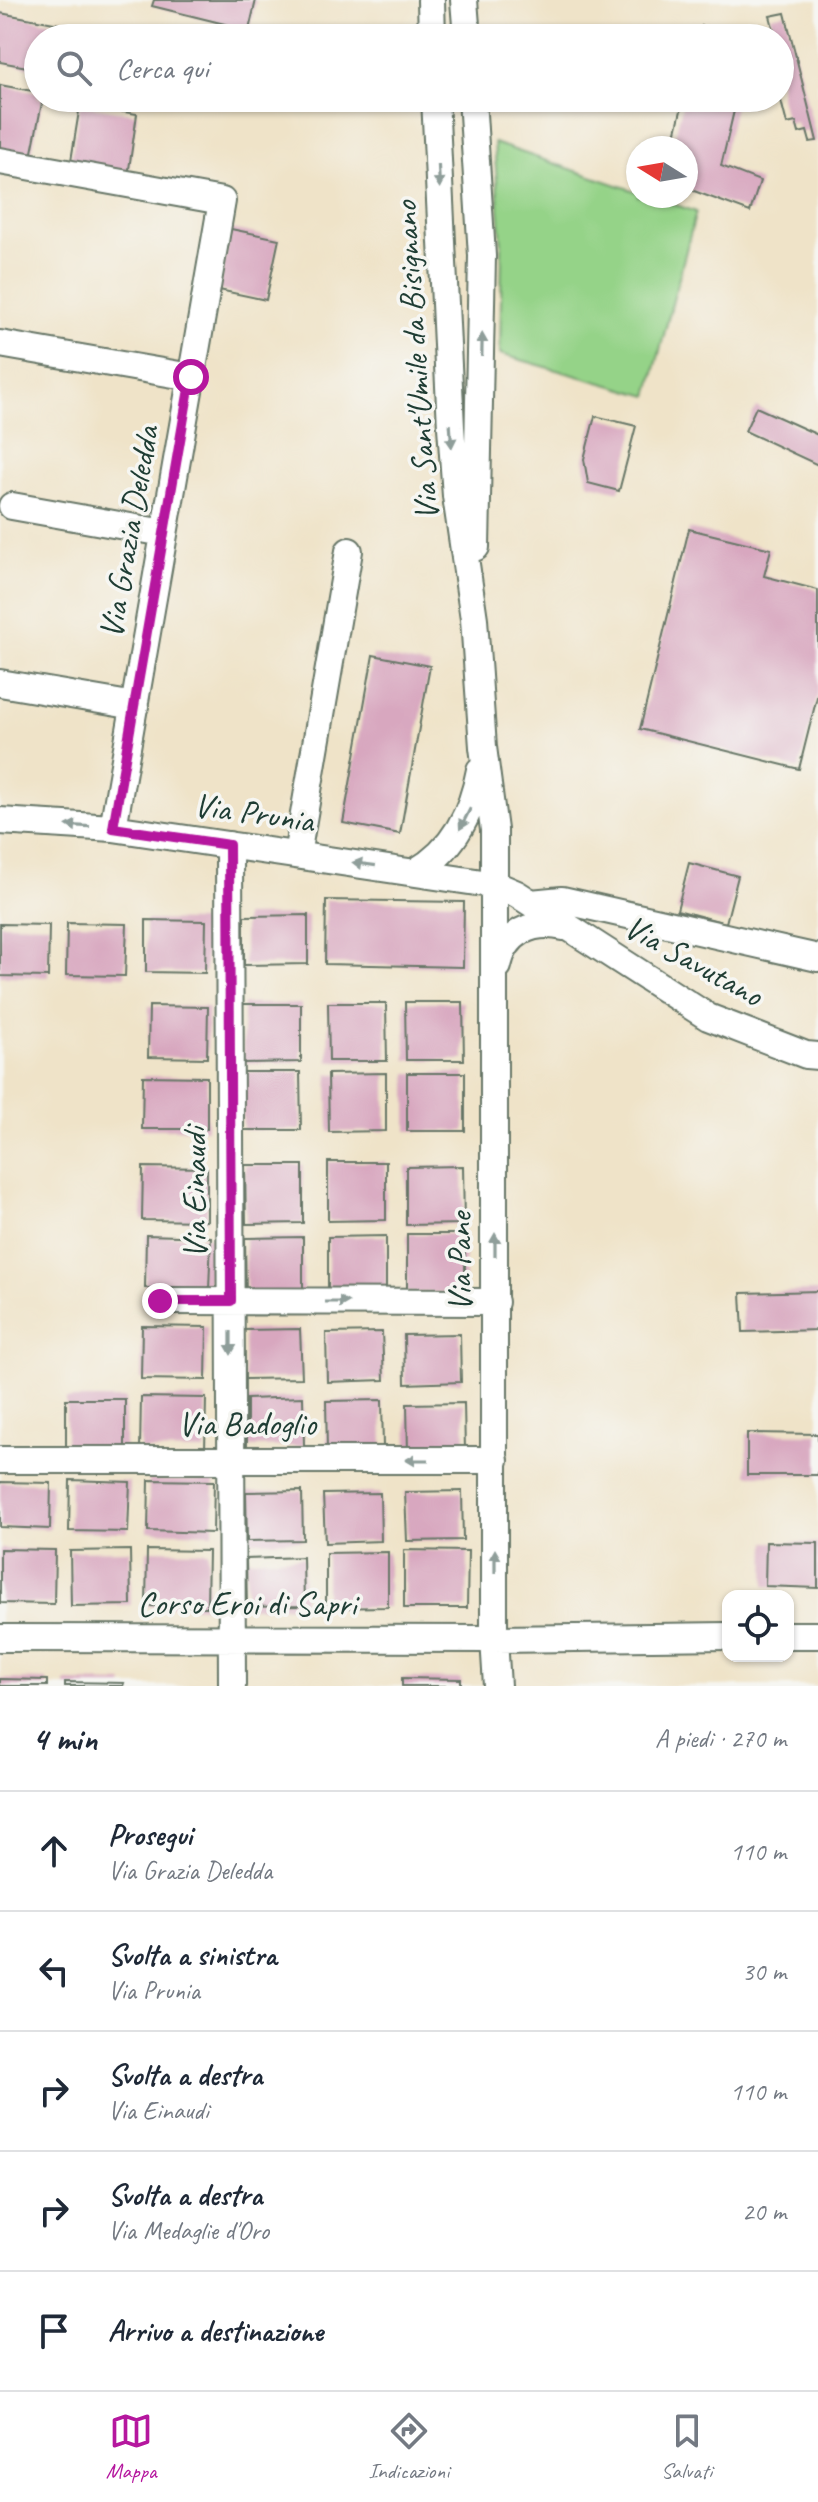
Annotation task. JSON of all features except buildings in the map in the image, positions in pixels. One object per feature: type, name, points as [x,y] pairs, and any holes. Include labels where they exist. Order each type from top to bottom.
[{"type":"street","points":[[431,0],[432,24]]},
{"type":"street","points":[[464,0],[466,24]]},
{"type":"street","name":"Via Sant'Umile da Bisignano","points":[[436,112],[456,496],[474,619],[483,747]]},
{"type":"street","name":"Via Sant'Umile da Bisignano","points":[[473,112],[482,256],[474,619]]},
{"type":"street","name":"Via Grazia Deledda","points":[[0,161],[222,201],[113,828]]},
{"type":"street","points":[[0,344],[191,377]]},
{"type":"street","points":[[12,506],[164,533]]},
{"type":"street","points":[[297,855],[349,551]]},
{"type":"street","points":[[0,683],[135,706]]},
{"type":"street","points":[[415,872],[442,853],[470,811],[483,747]]},
{"type":"street","name":"Via Pane","points":[[483,747],[494,830],[496,885],[494,1639],[497,1686]]},
{"type":"street","name":"Via Prunia","points":[[0,821],[113,828],[415,872],[496,885],[531,903]]},
{"type":"street","name":"Via Einaudi","points":[[229,845],[232,1686]]},
{"type":"street","points":[[531,903],[562,900],[818,958]]},
{"type":"street","name":"Via Savutano","points":[[531,903],[708,1017],[806,1055],[818,1056]]},
{"type":"street","points":[[496,978],[503,951],[516,933],[540,924],[574,932]]},
{"type":"street","points":[[160,1301],[495,1302]]},
{"type":"street","name":"Via Badoglio","points":[[0,1460],[495,1460]]},
{"type":"street","points":[[794,1635],[818,1635]]},
{"type":"street","name":"Corso Eroi di Sapri","points":[[0,1638],[722,1636]]},
{"type":"green space","points":[[494,143],[626,188],[626,208],[684,208],[696,212],[648,396],[500,354],[502,248]]},
{"type":"route","points":[[160,1301],[231,1301],[229,845],[113,828],[191,377]]}]
